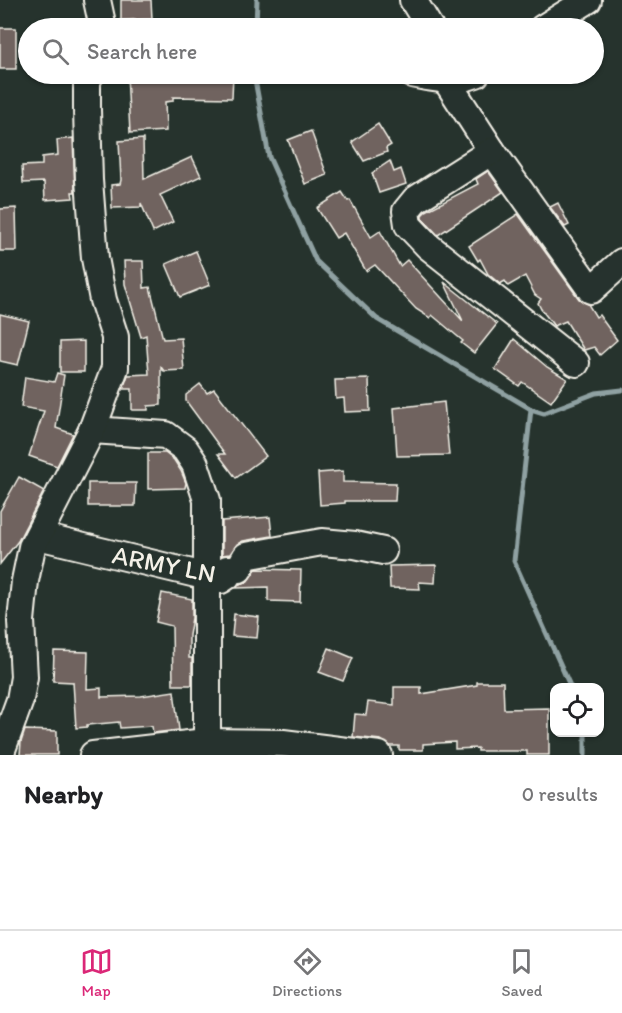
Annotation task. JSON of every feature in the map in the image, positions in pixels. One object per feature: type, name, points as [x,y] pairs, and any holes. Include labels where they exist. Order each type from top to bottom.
[{"type":"street","points":[[97,0],[101,18]]},
{"type":"street","points":[[413,0],[424,18]]},
{"type":"street","points":[[559,18],[588,0]]},
{"type":"street","points":[[0,755],[20,700],[24,677],[21,621],[25,581],[32,547],[92,430],[115,368],[115,337],[103,300],[94,258],[89,180],[87,84]]},
{"type":"street","points":[[463,84],[492,151],[591,290],[622,262]]},
{"type":"street","points":[[492,151],[415,200],[406,212],[408,225],[428,246],[576,363]]},
{"type":"street","points":[[92,430],[166,435],[185,449],[195,464],[207,500],[207,749]]},
{"type":"street","name":"ARMY LN","points":[[38,536],[221,580],[227,576],[227,569],[239,569],[246,556],[322,542],[355,545],[383,551]]},
{"type":"street","points":[[93,755],[283,743],[379,755]]},
{"type":"building","points":[[121,0],[151,0],[152,18],[121,18]]},
{"type":"building","points":[[0,28],[16,28],[16,69],[0,69]]},
{"type":"building","points":[[128,84],[233,84],[232,98],[173,97],[173,101],[165,102],[166,131],[130,133]]},
{"type":"building","points":[[378,124],[391,145],[386,148],[387,152],[364,161],[352,142]]},
{"type":"building","points":[[311,131],[327,175],[305,184],[288,140]]},
{"type":"building","points":[[73,138],[75,192],[72,192],[73,198],[45,200],[44,182],[23,183],[22,166],[42,165],[42,157],[58,155],[57,140]]},
{"type":"building","points":[[143,139],[144,179],[192,157],[201,176],[160,195],[173,222],[153,232],[141,203],[141,207],[112,208],[111,185],[120,184],[121,180],[119,141]]},
{"type":"building","points":[[390,161],[394,172],[401,169],[406,184],[379,193],[372,173]]},
{"type":"building","points":[[488,171],[503,192],[438,235],[422,218],[422,215],[478,184],[476,179]]},
{"type":"building","points":[[342,192],[348,201],[350,200],[371,237],[380,231],[400,266],[407,260],[463,321],[444,282],[497,324],[474,353],[432,315],[430,318],[416,309],[375,265],[366,271],[344,233],[336,238],[317,208]]},
{"type":"building","points":[[558,203],[569,225],[565,227],[550,207]]},
{"type":"building","points":[[16,208],[17,251],[0,251],[0,209]]},
{"type":"building","points":[[518,214],[579,299],[588,304],[596,317],[599,315],[617,340],[600,355],[594,347],[584,350],[566,321],[554,326],[541,309],[538,303],[541,299],[535,295],[525,276],[508,286],[505,281],[500,284],[488,274],[480,259],[478,261],[469,246]]},
{"type":"building","points":[[196,251],[210,285],[180,297],[166,264]]},
{"type":"building","points":[[124,261],[143,261],[144,288],[150,287],[163,339],[181,338],[184,370],[164,371],[161,367],[161,405],[148,406],[148,410],[132,410],[132,389],[123,389],[128,375],[149,374],[146,335],[141,337],[125,284]]},
{"type":"building","points":[[0,314],[29,321],[18,365],[0,361]]},
{"type":"building","points":[[514,339],[547,367],[567,379],[551,402],[522,382],[519,386],[495,369]]},
{"type":"building","points":[[84,341],[84,372],[60,372],[60,342]]},
{"type":"building","points":[[57,373],[64,375],[56,428],[73,434],[57,466],[29,456],[44,411],[21,407],[25,377],[54,382]]},
{"type":"building","points":[[369,379],[370,411],[345,412],[344,398],[336,399],[335,380]]},
{"type":"building","points":[[200,384],[207,393],[214,389],[266,456],[236,478],[218,454],[225,454],[186,401],[186,395]]},
{"type":"building","points":[[444,402],[449,455],[397,456],[394,408]]},
{"type":"building","points":[[148,453],[165,453],[174,460],[186,483],[185,488],[148,489]]},
{"type":"building","points":[[343,471],[343,482],[396,483],[395,501],[345,501],[345,503],[320,505],[318,473]]},
{"type":"building","points":[[19,477],[44,491],[18,541],[0,564],[0,511]]},
{"type":"building","points":[[88,483],[136,483],[135,506],[88,506]]},
{"type":"building","points":[[270,517],[272,536],[243,541],[237,544],[230,554],[222,555],[222,521]]},
{"type":"building","points":[[436,565],[435,583],[419,582],[420,589],[390,588],[389,566]]},
{"type":"building","points":[[256,569],[301,570],[300,602],[268,601],[268,587],[236,588],[247,582]]},
{"type":"building","points":[[162,593],[192,599],[189,658],[192,658],[192,685],[173,685],[172,626],[156,622]]},
{"type":"building","points":[[234,614],[259,617],[257,638],[232,636]]},
{"type":"building","points":[[329,648],[353,658],[343,681],[319,672]]},
{"type":"building","points":[[54,651],[88,652],[87,689],[101,688],[101,697],[141,696],[174,691],[179,730],[153,733],[152,726],[120,728],[119,722],[76,728],[73,682],[53,681]]},
{"type":"building","points":[[477,682],[503,682],[504,709],[549,708],[549,755],[527,755],[527,751],[455,749],[455,742],[423,744],[423,750],[399,750],[399,746],[390,746],[381,740],[353,737],[355,714],[366,715],[368,702],[394,705],[394,687],[421,687],[421,694],[477,685]]},
{"type":"building","points":[[25,730],[57,731],[57,755],[20,755]]},
{"type":"waterway","points":[[256,18],[257,0]]},
{"type":"waterway","points":[[256,84],[269,157],[316,261],[377,319],[531,409],[544,413],[596,393],[622,390]]},
{"type":"waterway","points":[[531,409],[514,561],[569,683]]},
{"type":"waterway","points":[[585,737],[585,755]]}]
